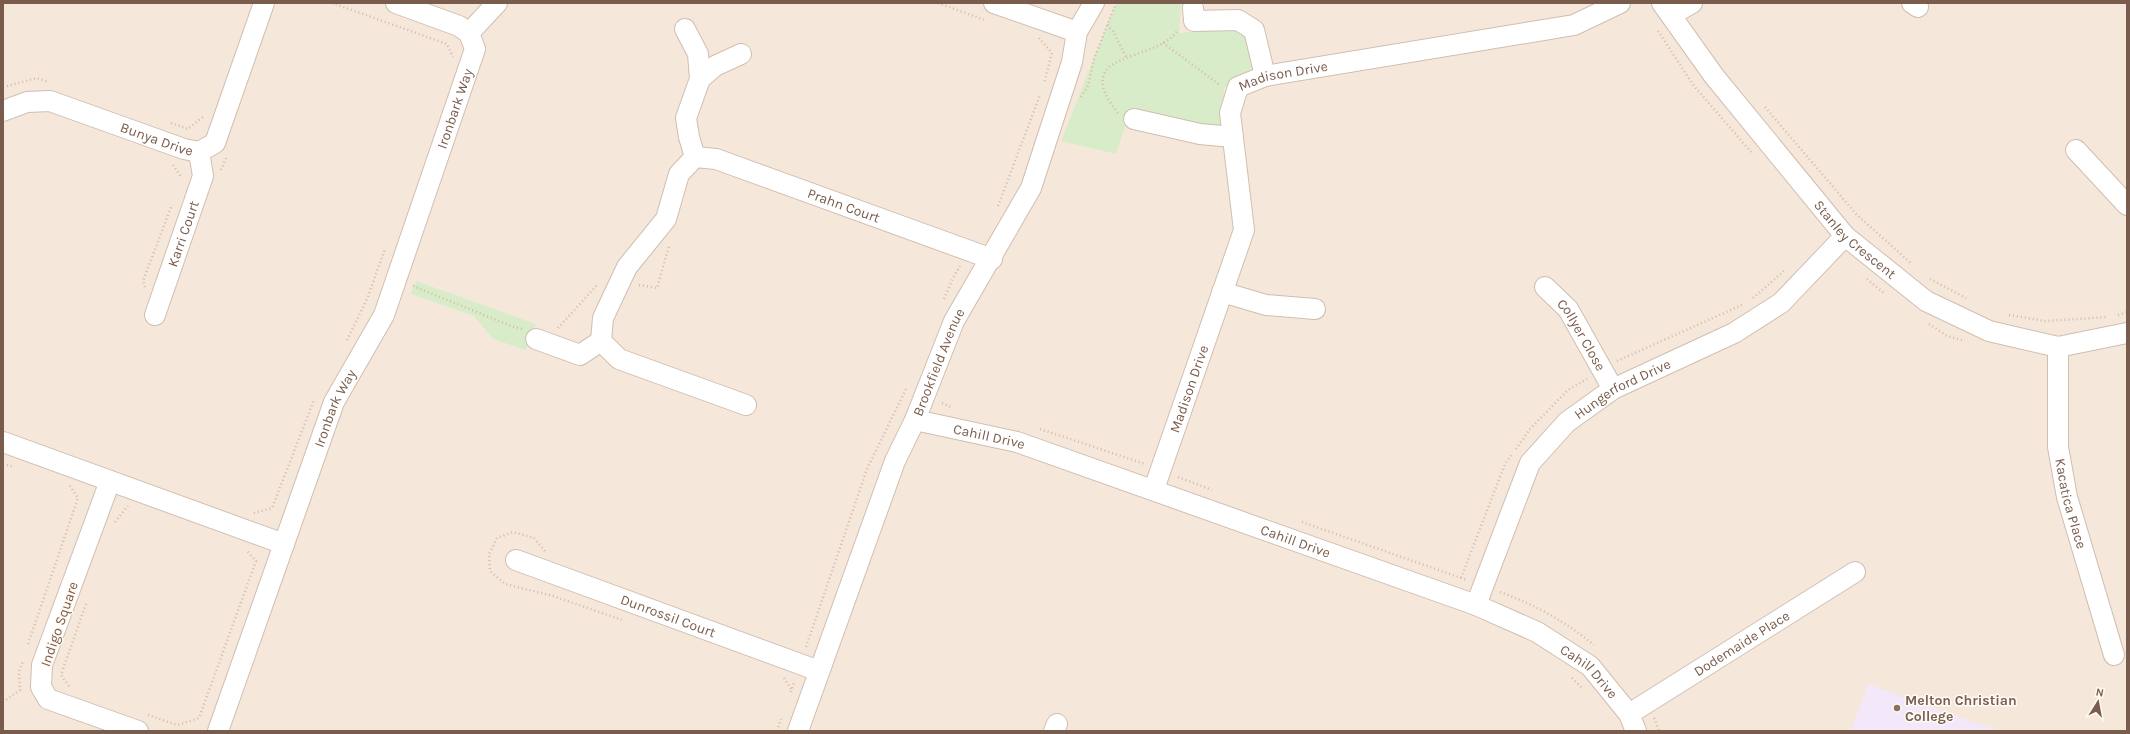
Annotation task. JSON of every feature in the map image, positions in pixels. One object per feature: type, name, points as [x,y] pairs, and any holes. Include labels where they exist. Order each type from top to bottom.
[{"type":"street","name":"Bunya Drive","points":[[3,111],[27,102],[50,101],[184,149],[199,152],[215,143],[264,3]]},
{"type":"street","points":[[396,3],[459,26],[470,33],[497,3]]},
{"type":"street","name":"Brookfield Avenue","points":[[798,731],[896,461],[915,420],[954,321],[992,259],[1031,188],[1072,62],[1078,32],[1094,3]]},
{"type":"street","name":"Madison Drive","points":[[1154,489],[1244,230],[1230,113],[1238,87],[1265,76],[1574,25],[1620,3]]},
{"type":"street","points":[[1666,9],[1692,3]]},
{"type":"street","points":[[1193,8],[1194,21],[1238,20],[1254,30],[1265,76]]},
{"type":"street","name":"Stanley Crescent","points":[[1666,9],[1714,76],[1844,236],[1926,301],[1989,331],[2058,347],[2127,333]]},
{"type":"street","points":[[990,12],[1078,32]]},
{"type":"street","points":[[684,29],[698,54],[700,79],[686,118],[689,137],[695,157],[679,174],[666,219],[627,267],[603,318],[601,341],[619,359],[746,405]]},
{"type":"street","name":"Ironbark Way","points":[[284,544],[334,402],[384,315],[472,61],[475,49],[470,33]]},
{"type":"street","points":[[700,79],[715,66],[741,54]]},
{"type":"street","points":[[1134,119],[1200,134],[1233,137]]},
{"type":"street","points":[[2076,150],[2127,205]]},
{"type":"street","name":"Karri Court","points":[[155,315],[202,176],[199,152]]},
{"type":"street","name":"Prahn Court","points":[[695,157],[716,159],[992,259]]},
{"type":"street","name":"Hungerford Drive","points":[[1476,605],[1530,463],[1567,422],[1613,388],[1734,333],[1781,303],[1844,236]]},
{"type":"street","name":"Collyer Close","points":[[1545,287],[1568,309],[1613,388]]},
{"type":"street","points":[[1222,292],[1266,305],[1315,309]]},
{"type":"street","points":[[530,334],[580,355],[601,341]]},
{"type":"street","name":"Kacatica Place","points":[[2058,347],[2058,447],[2067,497],[2114,656]]},
{"type":"street","name":"Cahill Drive","points":[[915,420],[1017,442],[1154,489],[1476,605],[1537,632],[1590,666],[1633,723]]},
{"type":"street","points":[[3,442],[107,489],[284,544],[218,731]]},
{"type":"street","name":"Indigo Square","points":[[107,489],[42,665],[41,687],[48,699],[139,722]]},
{"type":"street","name":"Dunrossil Court","points":[[516,560],[820,671]]},
{"type":"street","name":"Dodemaide Place","points":[[1633,723],[1855,572]]},
{"type":"path","points":[[332,3],[447,44],[455,61]]},
{"type":"path","points":[[938,3],[990,12]]},
{"type":"path","points":[[1134,119],[1121,117],[1111,104],[1102,86],[1103,75],[1112,63],[1163,43],[1174,37],[1193,8]]},
{"type":"path","points":[[1107,25],[1113,31],[1126,57]]},
{"type":"path","points":[[1655,27],[1694,86],[1754,156]]},
{"type":"path","points":[[996,210],[1042,90],[1052,53],[1039,38],[1032,36]]},
{"type":"path","points":[[1163,43],[1235,97]]},
{"type":"path","points":[[3,86],[37,78],[52,83]]},
{"type":"path","points":[[1761,102],[1857,215],[1914,266]]},
{"type":"path","points":[[166,121],[188,129],[204,117],[206,110]]},
{"type":"path","points":[[220,175],[228,152]]},
{"type":"path","points":[[166,163],[173,165],[183,177],[180,184]]},
{"type":"path","points":[[146,288],[143,281],[174,199]]},
{"type":"path","points":[[556,330],[604,277],[657,288],[672,239]]},
{"type":"path","points":[[343,347],[367,300],[386,247]]},
{"type":"path","points":[[941,307],[953,278],[971,251]]},
{"type":"path","points":[[955,265],[959,269]]},
{"type":"path","points":[[1461,578],[1505,464],[1530,429],[1568,390],[1603,370],[1687,328],[1747,302],[1786,269]]},
{"type":"path","points":[[1864,276],[1888,296]]},
{"type":"path","points":[[1926,277],[1972,302]]},
{"type":"path","points":[[408,285],[530,334]]},
{"type":"path","points":[[2007,315],[2044,322],[2111,316],[2127,312]]},
{"type":"path","points":[[1927,323],[1946,336],[1969,343]]},
{"type":"path","points":[[789,696],[867,469],[907,386]]},
{"type":"path","points":[[246,511],[254,513],[272,508],[310,407],[318,394]]},
{"type":"path","points":[[3,464],[18,468]]},
{"type":"path","points":[[27,648],[78,498],[69,485],[76,488]]},
{"type":"path","points":[[107,489],[128,506],[135,508]]},
{"type":"path","points":[[114,524],[128,506]]},
{"type":"path","points":[[139,722],[177,725],[198,718],[256,561],[243,546]]},
{"type":"path","points":[[1500,587],[1500,592]]},
{"type":"path","points":[[70,688],[61,675],[86,603]]},
{"type":"path","points":[[3,702],[20,690],[19,671],[24,656]]},
{"type":"path","points":[[1570,675],[1584,690]]},
{"type":"path","points":[[776,731],[782,717]]},
{"type":"shaded area","points":[[3,3],[2127,3],[2127,731],[3,731]]},
{"type":"shaded area","name":"Melton Christian College","points":[[1868,684],[1999,731],[1851,731]]},
{"type":"green space","points":[[1116,3],[1181,3],[1179,33],[1245,27],[1255,65],[1224,88],[1223,131],[1130,111],[1116,154],[1061,141]]},
{"type":"green space","points":[[416,281],[536,324],[526,350],[493,339],[474,316],[411,294]]},
{"type":"place","name":"Melton Christian College","points":[[1897,708]]}]
